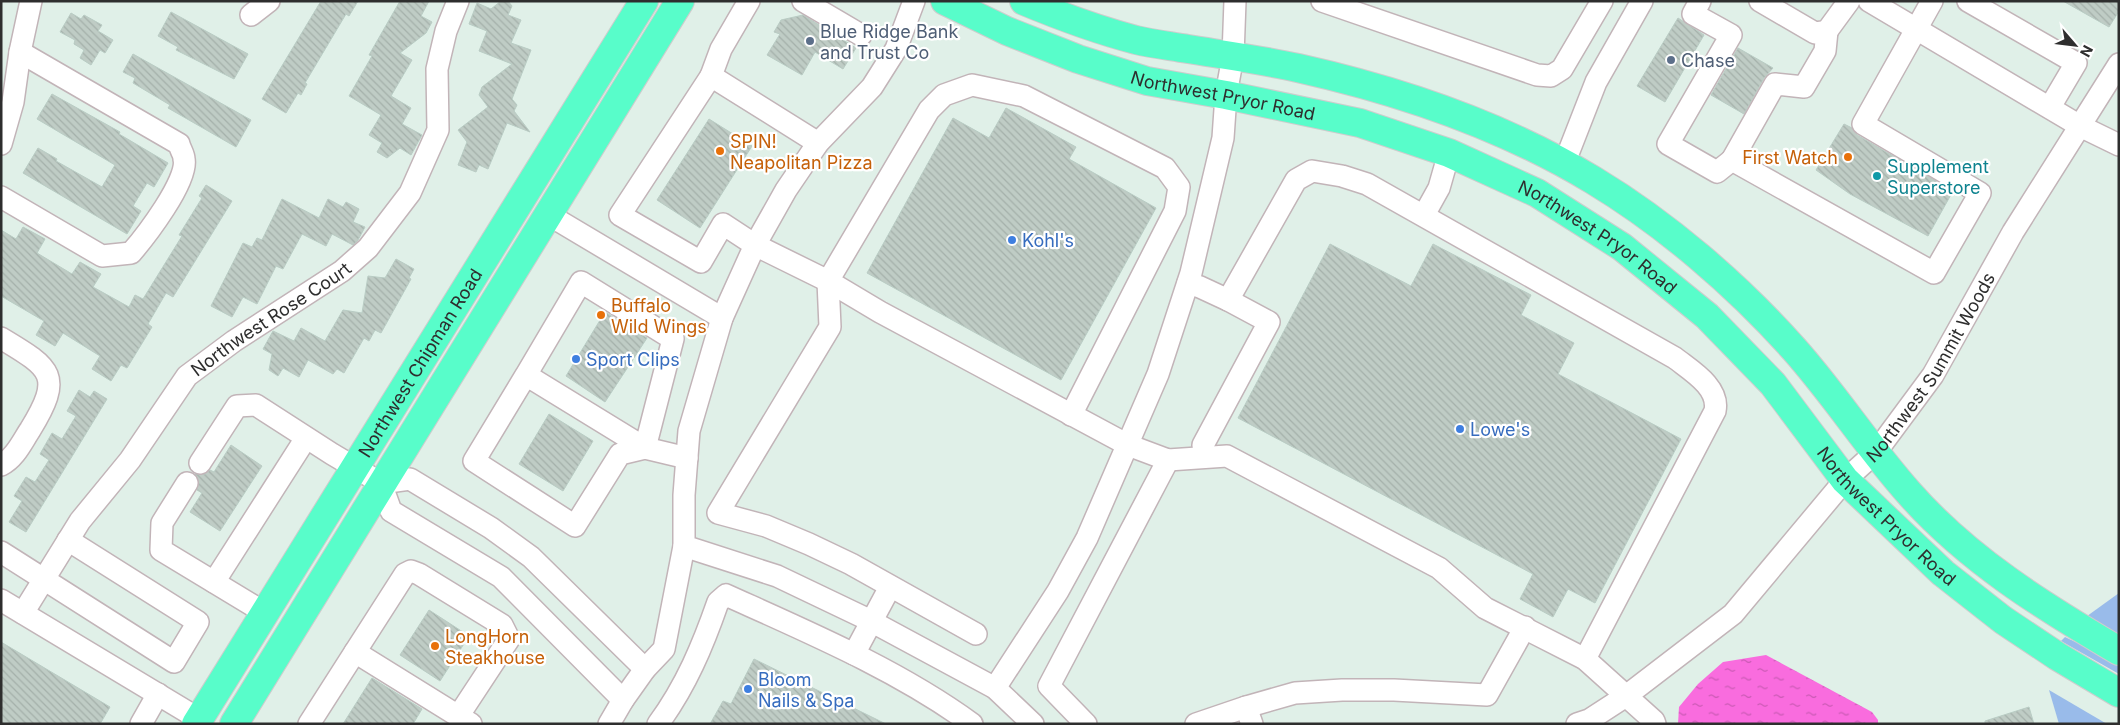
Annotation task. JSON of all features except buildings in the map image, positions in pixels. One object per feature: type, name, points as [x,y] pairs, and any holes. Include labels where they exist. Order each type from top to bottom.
[{"type":"main road","name":"Northwest Chipman Road","points":[[199,722],[354,468],[644,1]]},
{"type":"main road","name":"Northwest Chipman Road","points":[[234,724],[680,1]]},
{"type":"main road","name":"Northwest Pryor Road","points":[[945,1],[1007,31],[1078,59],[1147,81],[1226,95],[1360,123],[1449,153],[1537,193],[1622,247],[1707,316],[1773,384],[1845,480],[1943,573],[2003,620],[2057,656],[2119,693]]},
{"type":"main road","name":"Northwest Pryor Road","points":[[1024,1],[1066,18],[1138,41],[1296,68],[1379,88],[1471,119],[1535,148],[1593,180],[1649,217],[1740,293],[1794,349],[1910,494],[1969,550],[2006,581],[2053,612],[2119,651]]},
{"type":"main road","points":[[549,215],[549,185],[555,173],[556,144]]},
{"type":"street","points":[[1,144],[7,100],[31,1]]},
{"type":"street","points":[[251,15],[269,1]]},
{"type":"street","name":"Northwest Rose Court","points":[[23,613],[80,521],[130,460],[187,376],[234,342],[342,271],[368,248],[410,193],[438,130],[437,69],[446,31],[458,1]]},
{"type":"street","points":[[749,1],[721,49],[710,76],[620,215],[701,262],[723,224],[755,245],[828,280],[880,312],[1128,445],[1168,460],[1227,456],[1440,568],[1485,608],[1585,658],[1655,724]]},
{"type":"street","points":[[803,1],[861,35]]},
{"type":"street","points":[[609,724],[645,669],[664,649],[684,546],[684,495],[689,431],[722,318],[755,245],[786,190],[818,143],[872,87],[896,49],[914,1]]},
{"type":"street","points":[[995,688],[1058,591],[1083,546],[1158,374],[1188,283],[1223,138],[1226,95],[1232,56],[1235,1]]},
{"type":"street","points":[[1332,3],[1537,75],[1551,76],[1562,69],[1602,1]]},
{"type":"street","points":[[1564,164],[1596,82],[1642,1]]},
{"type":"street","points":[[1700,1],[1693,14],[1731,35],[1668,144],[1717,172],[1732,160],[1775,84],[1804,87],[1825,51],[1827,31],[1849,1]]},
{"type":"street","points":[[1760,1],[1815,33],[1827,31]]},
{"type":"street","points":[[1869,1],[2080,126],[2119,145]]},
{"type":"street","points":[[1732,160],[1934,274],[1980,193],[1863,124],[1932,1]]},
{"type":"street","points":[[1968,1],[2076,64],[2050,107]]},
{"type":"street","points":[[1,197],[102,256],[131,253],[149,232],[182,178],[185,160],[179,144],[20,52]]},
{"type":"street","name":"Northwest Summit Woods","points":[[1577,724],[1589,720],[1626,696],[1733,614],[1845,480],[1876,452],[1933,375],[2013,232],[2119,64]]},
{"type":"street","points":[[710,76],[818,143]]},
{"type":"street","points":[[976,634],[890,588],[851,564],[810,544],[766,526],[718,513],[830,327],[828,280],[929,110],[944,95],[972,86],[1024,96],[1165,168],[1179,187],[1175,212],[1071,415]]},
{"type":"street","points":[[1424,215],[1438,188],[1449,153]]},
{"type":"street","points":[[1228,300],[1296,180],[1312,171],[1342,176],[1367,184],[1424,215],[1675,358],[1705,382],[1716,397],[1715,411],[1585,658]]},
{"type":"street","points":[[549,215],[722,318]]},
{"type":"street","points":[[581,282],[673,339],[645,448],[620,454],[575,526],[474,461],[581,282]]},
{"type":"street","points":[[1188,283],[1228,300],[1269,322],[1203,445],[1205,458]]},
{"type":"street","points":[[1,338],[43,366],[49,384],[45,406],[16,453],[1,465]]},
{"type":"street","points":[[526,375],[645,448],[687,458]]},
{"type":"street","points":[[200,463],[237,406],[256,405],[354,468],[382,483],[410,479],[499,534],[531,557],[645,669]]},
{"type":"street","points":[[214,582],[306,438]]},
{"type":"street","points":[[1086,724],[1050,686],[1168,460]]},
{"type":"street","points":[[187,483],[162,523],[162,550],[265,613]]},
{"type":"street","points":[[382,483],[391,511],[501,577],[623,700]]},
{"type":"street","points":[[1,552],[174,662],[198,622],[68,540]]},
{"type":"street","points":[[684,546],[777,576],[872,621],[995,688],[1033,724]]},
{"type":"street","points":[[309,724],[355,652],[405,574],[411,571],[420,574],[502,625],[509,639],[456,718],[355,652]]},
{"type":"street","points":[[854,654],[890,588]]},
{"type":"street","points":[[658,724],[670,708],[695,663],[718,602],[726,595],[854,654],[955,712],[972,724]]},
{"type":"street","points":[[1,600],[158,694],[199,722]]},
{"type":"street","points":[[1196,724],[1249,715],[1295,693],[1342,690],[1394,690],[1487,695],[1525,627]]},
{"type":"street","points":[[141,724],[158,694]]},
{"type":"shaded area","points":[[2119,593],[2119,635],[2083,619]]},
{"type":"shaded area","points":[[2065,637],[2119,663],[2119,674],[2061,641]]},
{"type":"shaded area","points":[[2049,690],[2107,724],[2059,724]]},
{"type":"water","points":[[1766,655],[1872,712],[1878,720],[1878,724],[1678,724],[1679,707],[1698,684],[1723,662]]},
{"type":"place","name":"Blue Ridge Bank and Trust Co","points":[[810,41]]},
{"type":"place","name":"Chase","points":[[1671,60]]},
{"type":"place","name":"SPIN! Neapolitan Pizza","points":[[720,151]]},
{"type":"place","name":"First Watch","points":[[1848,157]]},
{"type":"place","name":"Supplement Superstore","points":[[1877,176]]},
{"type":"place","name":"Kohl's","points":[[1012,240]]},
{"type":"place","name":"Buffalo Wild Wings","points":[[601,315]]},
{"type":"place","name":"Sport Clips","points":[[576,359]]},
{"type":"place","name":"Lowe's","points":[[1460,429]]},
{"type":"place","name":"LongHorn Steakhouse","points":[[435,646]]},
{"type":"place","name":"Bloom Nails & Spa","points":[[748,689]]}]
